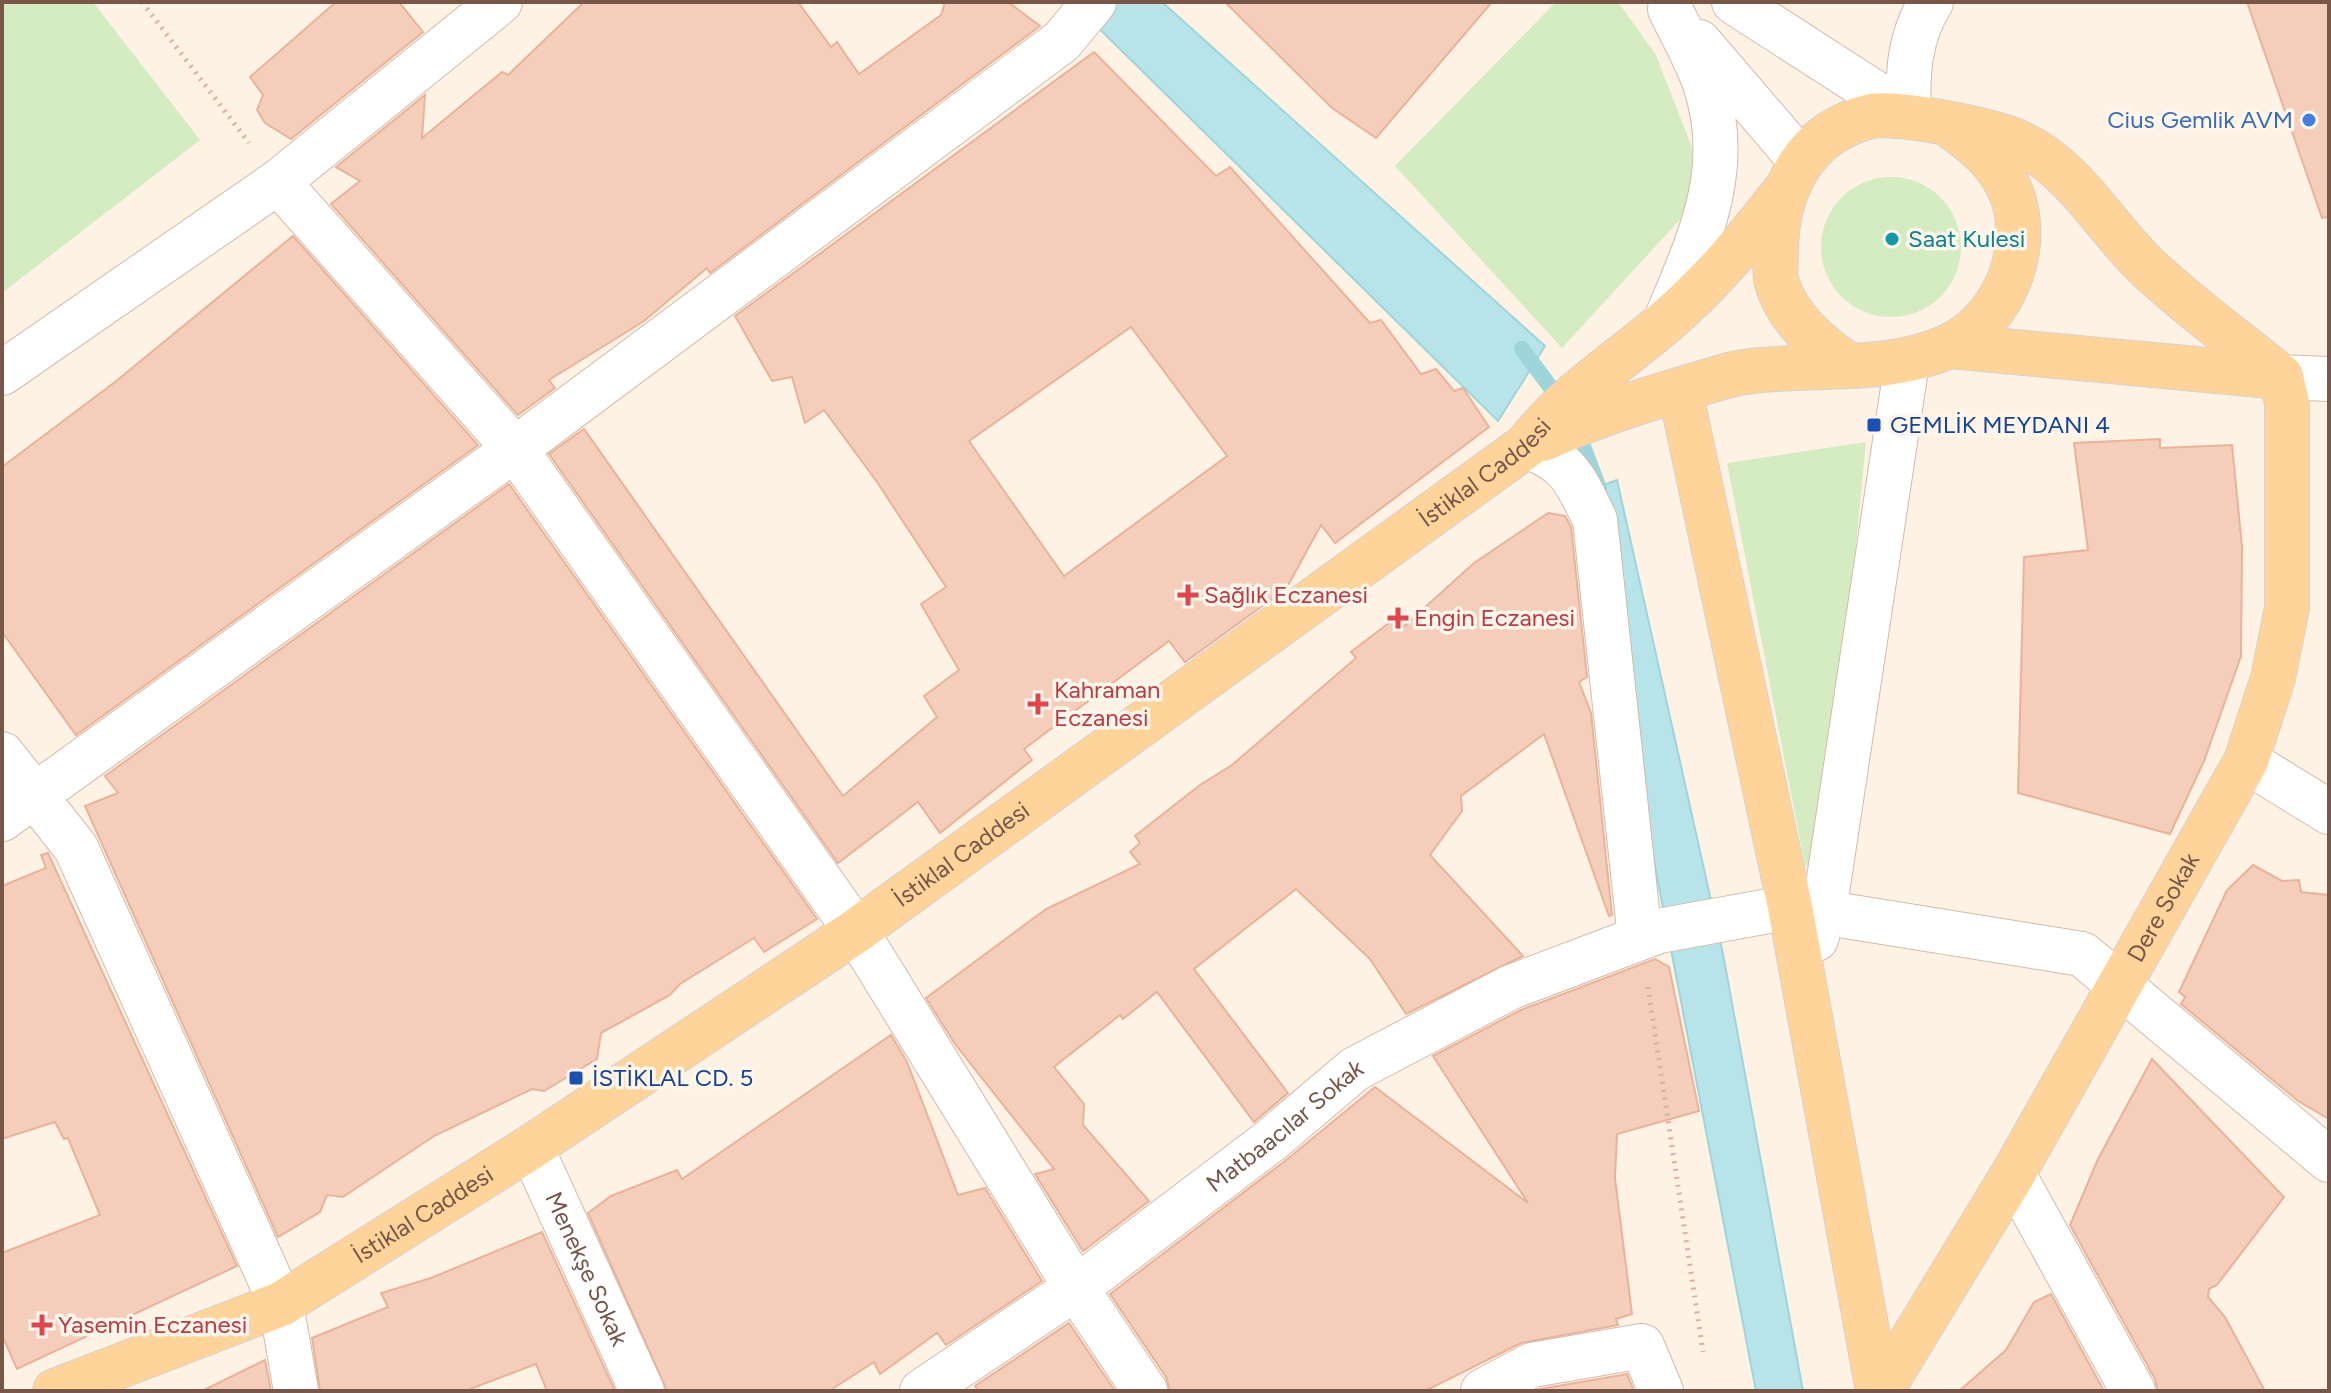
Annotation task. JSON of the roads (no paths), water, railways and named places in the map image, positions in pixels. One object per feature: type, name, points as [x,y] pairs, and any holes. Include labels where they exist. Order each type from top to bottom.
[{"type":"main road","points":[[1609,391],[1680,390],[1741,372],[1907,362],[1950,346],[1985,322],[2008,287],[2019,226],[2008,185],[1984,150],[1950,126],[1909,115]]},
{"type":"main road","points":[[1609,391],[1665,322],[1732,260],[1792,177],[1833,133],[1872,116],[1909,115],[2020,143],[2071,179],[2145,264],[2281,377]]},
{"type":"main road","points":[[1792,177],[1776,242],[1776,282],[1800,323],[1822,347],[1847,364]]},
{"type":"main road","points":[[1950,346],[2281,377]]},
{"type":"main road","name":"Dere Sokak","points":[[1880,1391],[2013,1174],[2246,761],[2273,678],[2287,608],[2287,403],[2281,377]]},
{"type":"main road","points":[[1680,390],[1807,910],[1804,984],[1880,1391]]},
{"type":"main road","name":"İstiklal Caddesi","points":[[55,1391],[281,1304],[531,1147],[856,931],[1543,432],[1609,391]]},
{"type":"street","points":[[2,373],[278,182],[500,2]]},
{"type":"street","points":[[19,808],[515,449],[1062,41],[1094,2]]},
{"type":"street","points":[[1734,2],[1909,115]]},
{"type":"street","points":[[1909,115],[1907,69],[1920,20],[1931,2]]},
{"type":"street","points":[[1668,5],[1792,177]]},
{"type":"street","points":[[1665,322],[1707,218],[1718,157],[1705,83],[1668,5]]},
{"type":"street","points":[[278,182],[515,449],[856,931],[1076,1288],[1145,1391]]},
{"type":"street","points":[[1807,910],[1907,362]]},
{"type":"street","points":[[2281,377],[2329,379]]},
{"type":"street","points":[[1543,432],[1550,455],[1571,471],[1595,520],[1640,938]]},
{"type":"street","points":[[2,754],[19,808],[76,848],[281,1304],[296,1391]]},
{"type":"street","points":[[2246,761],[2329,812]]},
{"type":"street","name":"Matbaacılar Sokak","points":[[922,1391],[1076,1288],[1270,1141],[1355,1069],[1511,987],[1640,938],[1727,918],[1807,910],[2082,954],[2122,983],[2329,1160]]},
{"type":"street","name":"Menekşe Sokak","points":[[531,1147],[642,1391]]},
{"type":"street","points":[[2013,1174],[2133,1391]]},
{"type":"street","points":[[1483,1391],[1532,1365],[1642,1346],[1661,1391]]},
{"type":"water","points":[[1072,2],[1162,2],[1545,346],[1498,421]]},
{"type":"water","points":[[1617,480],[1723,954],[1803,1391],[1756,1391],[1583,492]]},
{"type":"waterway","points":[[1522,349],[1563,404]]},
{"type":"waterway","points":[[1576,428],[1599,488]]},
{"type":"place","name":"Cius Gemlik AVM","points":[[2309,120]]},
{"type":"place","name":"Saat Kulesi","points":[[1892,239]]},
{"type":"place","name":"GEMLİK MEYDANI 4","points":[[1874,425]]},
{"type":"place","name":"Sağlık Eczanesi","points":[[1188,595]]},
{"type":"place","name":"Engin Eczanesi","points":[[1398,618]]},
{"type":"place","name":"Kahraman Eczanesi","points":[[1038,704]]},
{"type":"place","name":"İSTİKLAL CD. 5","points":[[576,1078]]},
{"type":"place","name":"Yasemin Eczanesi","points":[[42,1325]]}]
